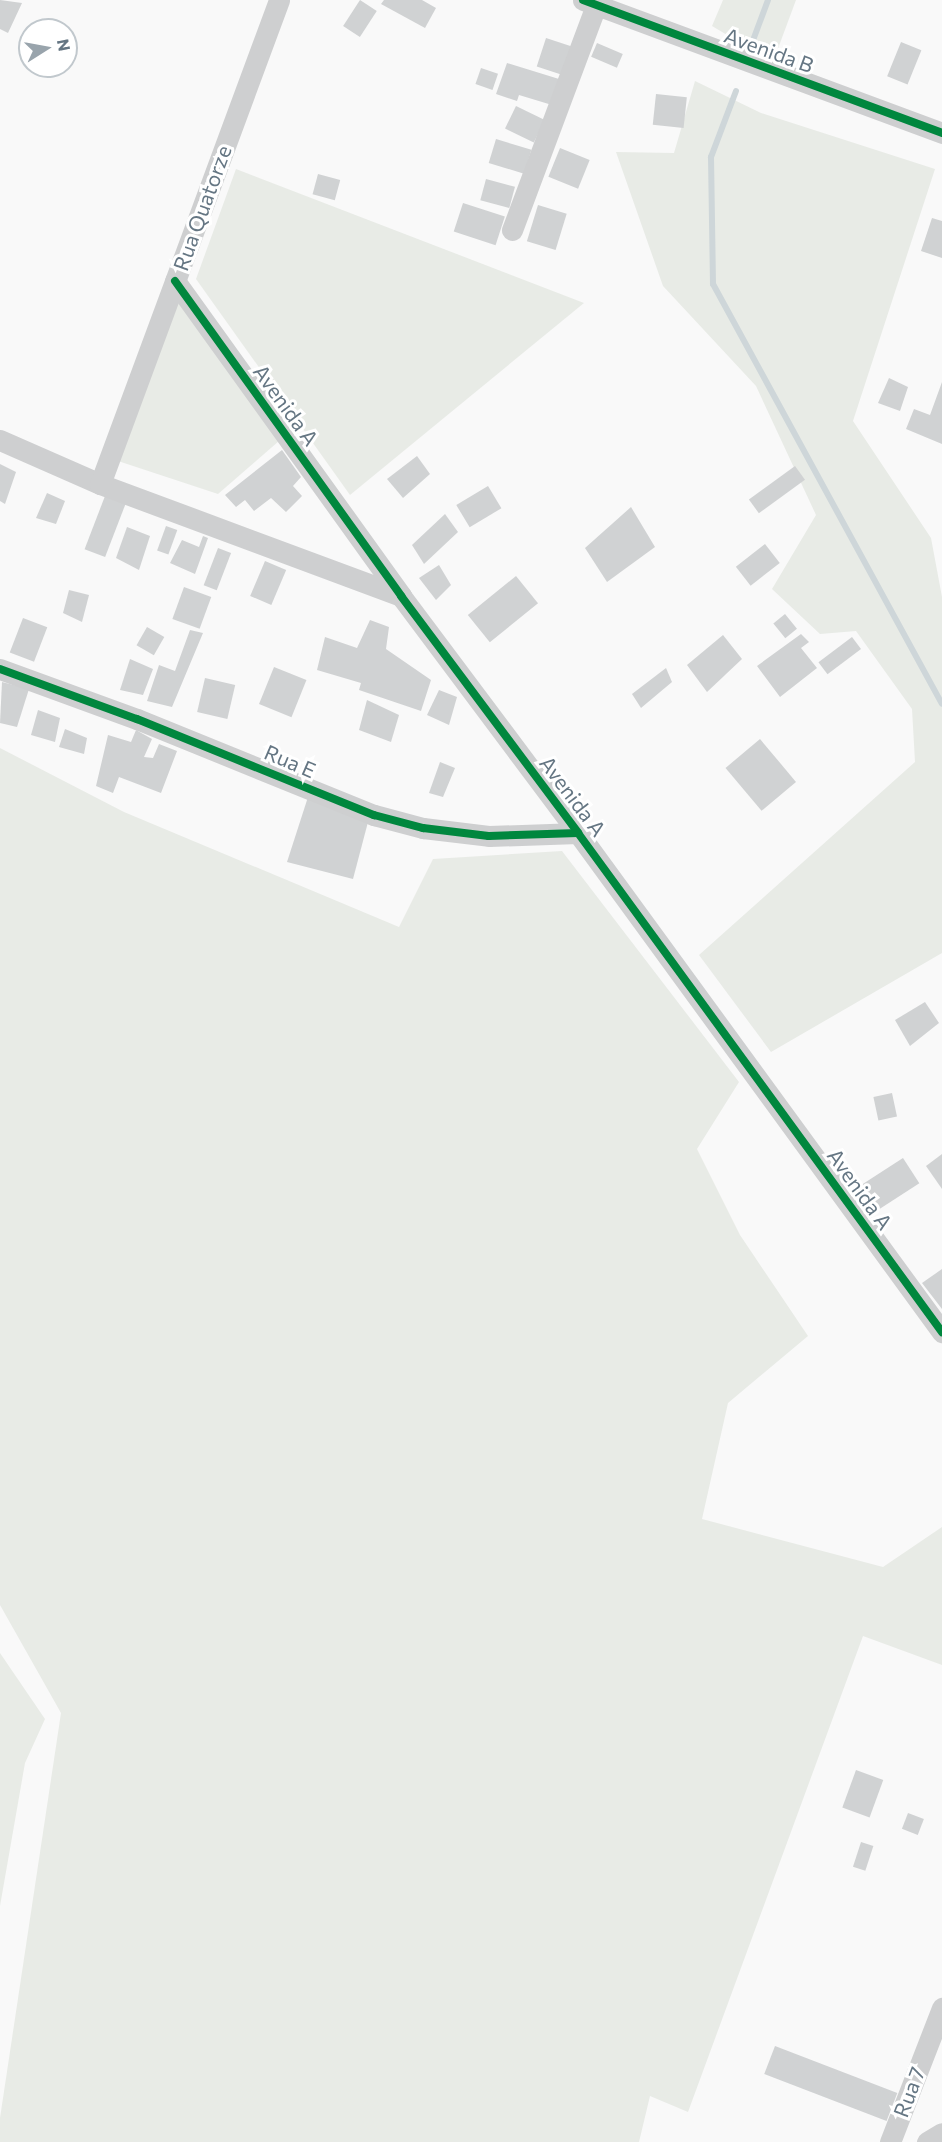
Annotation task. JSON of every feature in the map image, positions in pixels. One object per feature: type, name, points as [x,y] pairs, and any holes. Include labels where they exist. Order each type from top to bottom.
[{"type":"street","name":"Rua Quatorze","points":[[100,484],[279,0]]},
{"type":"street","name":"Avenida B","points":[[590,3],[942,133]]},
{"type":"street","points":[[512,230],[590,3]]},
{"type":"street","name":"Avenida A","points":[[175,281],[401,596],[578,833],[942,1332]]},
{"type":"street","points":[[0,440],[100,484],[401,596]]},
{"type":"street","name":"Rua E","points":[[0,669],[137,719],[374,815],[423,828],[489,836],[578,833]]},
{"type":"street","name":"Rua 7","points":[[890,2142],[942,2008]]},
{"type":"street","points":[[927,2142],[942,2133]]},
{"type":"shaded area","points":[[723,0],[796,0],[773,62],[712,26]]},
{"type":"shaded area","points":[[695,81],[761,113],[935,169],[853,421],[931,538],[942,597],[942,953],[771,1052],[699,955],[915,762],[912,709],[856,631],[820,634],[772,589],[816,515],[756,386],[663,286],[616,152],[674,153]]},
{"type":"shaded area","points":[[236,169],[584,303],[350,495],[196,279]]},
{"type":"shaded area","points":[[177,301],[279,441],[218,494],[118,461]]},
{"type":"shaded area","points":[[0,748],[124,812],[399,927],[433,859],[562,851],[739,1082],[697,1149],[740,1235],[808,1336],[728,1403],[702,1519],[883,1567],[942,1527],[942,1665],[863,1636],[688,2112],[650,2096],[639,2142],[0,2142],[0,2118],[61,1713],[0,1605]]},
{"type":"shaded area","points":[[0,1653],[45,1719],[25,1763],[0,1906]]},
{"type":"building","points":[[0,0],[22,3],[8,33],[0,29]]},
{"type":"building","points":[[360,0],[377,11],[360,37],[343,26]]},
{"type":"building","points":[[384,0],[422,0],[436,8],[425,28],[381,4]]},
{"type":"building","points":[[546,38],[573,47],[563,75],[537,67]]},
{"type":"building","points":[[901,42],[921,50],[908,85],[887,76]]},
{"type":"building","points":[[597,43],[623,54],[617,68],[591,57]]},
{"type":"building","points":[[507,63],[559,79],[552,105],[519,95],[517,101],[496,94]]},
{"type":"building","points":[[481,68],[498,74],[492,90],[475,84]]},
{"type":"building","points":[[656,94],[687,97],[684,128],[653,125]]},
{"type":"building","points":[[516,106],[545,120],[534,142],[505,128]]},
{"type":"building","points":[[496,139],[531,150],[524,174],[489,163]]},
{"type":"building","points":[[560,148],[590,160],[578,189],[548,177]]},
{"type":"building","points":[[318,174],[340,180],[335,200],[313,194]]},
{"type":"building","points":[[486,179],[515,187],[509,208],[480,200]]},
{"type":"building","points":[[463,203],[505,217],[496,245],[454,232]]},
{"type":"building","points":[[538,205],[567,214],[556,250],[527,241]]},
{"type":"building","points":[[932,218],[942,221],[942,258],[921,251]]},
{"type":"building","points":[[889,378],[908,387],[900,411],[878,403]]},
{"type":"building","points":[[942,382],[942,444],[906,429],[914,409],[930,415]]},
{"type":"building","points":[[282,450],[301,477],[293,486],[302,496],[286,512],[271,498],[254,511],[245,500],[236,507],[225,495]]},
{"type":"building","points":[[417,456],[430,474],[403,498],[387,479]]},
{"type":"building","points":[[0,464],[16,472],[5,504],[0,501]]},
{"type":"building","points":[[795,466],[805,480],[759,513],[749,500]]},
{"type":"building","points":[[488,486],[501,508],[470,527],[456,505]]},
{"type":"building","points":[[47,493],[65,501],[56,524],[36,518]]},
{"type":"building","points":[[105,496],[126,504],[105,557],[85,549]]},
{"type":"building","points":[[631,507],[655,547],[607,582],[585,548]]},
{"type":"building","points":[[445,514],[458,532],[424,564],[412,545]]},
{"type":"building","points":[[166,526],[177,530],[168,555],[157,550]]},
{"type":"building","points":[[127,527],[150,536],[139,570],[116,558]]},
{"type":"building","points":[[203,536],[208,538],[195,574],[170,563],[182,540],[199,547]]},
{"type":"building","points":[[765,544],[780,563],[751,586],[736,567]]},
{"type":"building","points":[[218,548],[231,553],[217,590],[204,585]]},
{"type":"building","points":[[265,561],[286,570],[271,605],[250,596]]},
{"type":"building","points":[[439,565],[451,585],[436,600],[419,578]]},
{"type":"building","points":[[516,576],[538,603],[490,642],[468,615]]},
{"type":"building","points":[[184,587],[211,597],[200,629],[172,619]]},
{"type":"building","points":[[69,590],[89,595],[82,622],[63,613]]},
{"type":"building","points":[[785,614],[797,629],[785,638],[773,623]]},
{"type":"building","points":[[23,618],[47,627],[34,662],[10,653]]},
{"type":"building","points":[[370,620],[389,627],[386,649],[431,680],[421,711],[359,690],[361,683],[317,670],[325,637],[357,648]]},
{"type":"building","points":[[147,627],[164,637],[154,655],[136,645]]},
{"type":"building","points":[[190,630],[203,633],[172,707],[147,701],[159,665],[175,671]]},
{"type":"building","points":[[801,634],[809,642],[801,648],[817,668],[780,697],[757,666]]},
{"type":"building","points":[[723,635],[742,659],[707,692],[687,665]]},
{"type":"building","points":[[852,637],[861,649],[827,674],[818,662]]},
{"type":"building","points":[[130,659],[153,669],[143,695],[120,690]]},
{"type":"building","points":[[274,667],[306,680],[291,717],[259,704]]},
{"type":"building","points":[[666,668],[672,682],[641,708],[632,694]]},
{"type":"building","points":[[205,678],[235,685],[227,719],[197,712]]},
{"type":"building","points":[[2,682],[29,689],[17,727],[0,723]]},
{"type":"building","points":[[439,690],[457,697],[449,725],[427,715]]},
{"type":"building","points":[[367,700],[399,715],[391,742],[359,730]]},
{"type":"building","points":[[38,710],[60,718],[55,742],[31,735]]},
{"type":"building","points":[[65,729],[87,738],[84,754],[59,747]]},
{"type":"building","points":[[136,730],[152,739],[144,757],[153,758],[159,744],[177,751],[161,793],[119,777],[113,793],[96,786],[108,735],[131,742]]},
{"type":"building","points":[[760,739],[796,782],[762,811],[726,768]]},
{"type":"building","points":[[440,762],[455,768],[443,797],[429,793]]},
{"type":"building","points":[[308,797],[368,822],[353,879],[287,862]]},
{"type":"building","points":[[925,1002],[939,1023],[910,1046],[895,1020]]},
{"type":"building","points":[[892,1093],[897,1116],[878,1120],[873,1097]]},
{"type":"building","points":[[942,1154],[942,1189],[926,1166]]},
{"type":"building","points":[[903,1158],[919,1183],[875,1212],[859,1187]]},
{"type":"building","points":[[942,1269],[942,1309],[922,1283]]},
{"type":"building","points":[[856,1770],[883,1780],[870,1818],[842,1808]]},
{"type":"building","points":[[908,1813],[924,1819],[918,1835],[902,1829]]},
{"type":"building","points":[[861,1842],[873,1846],[865,1871],[853,1867]]},
{"type":"building","points":[[775,2046],[897,2093],[887,2121],[764,2074]]},
{"type":"waterway","points":[[752,43],[768,0]]},
{"type":"waterway","points":[[736,91],[711,157],[713,284],[942,704]]},
{"type":"cycle path","points":[[583,0],[942,133]]},
{"type":"cycle path","points":[[175,281],[401,596],[578,833],[942,1332]]},
{"type":"cycle path","points":[[0,669],[137,719],[374,815],[423,828],[489,836],[578,833]]}]
